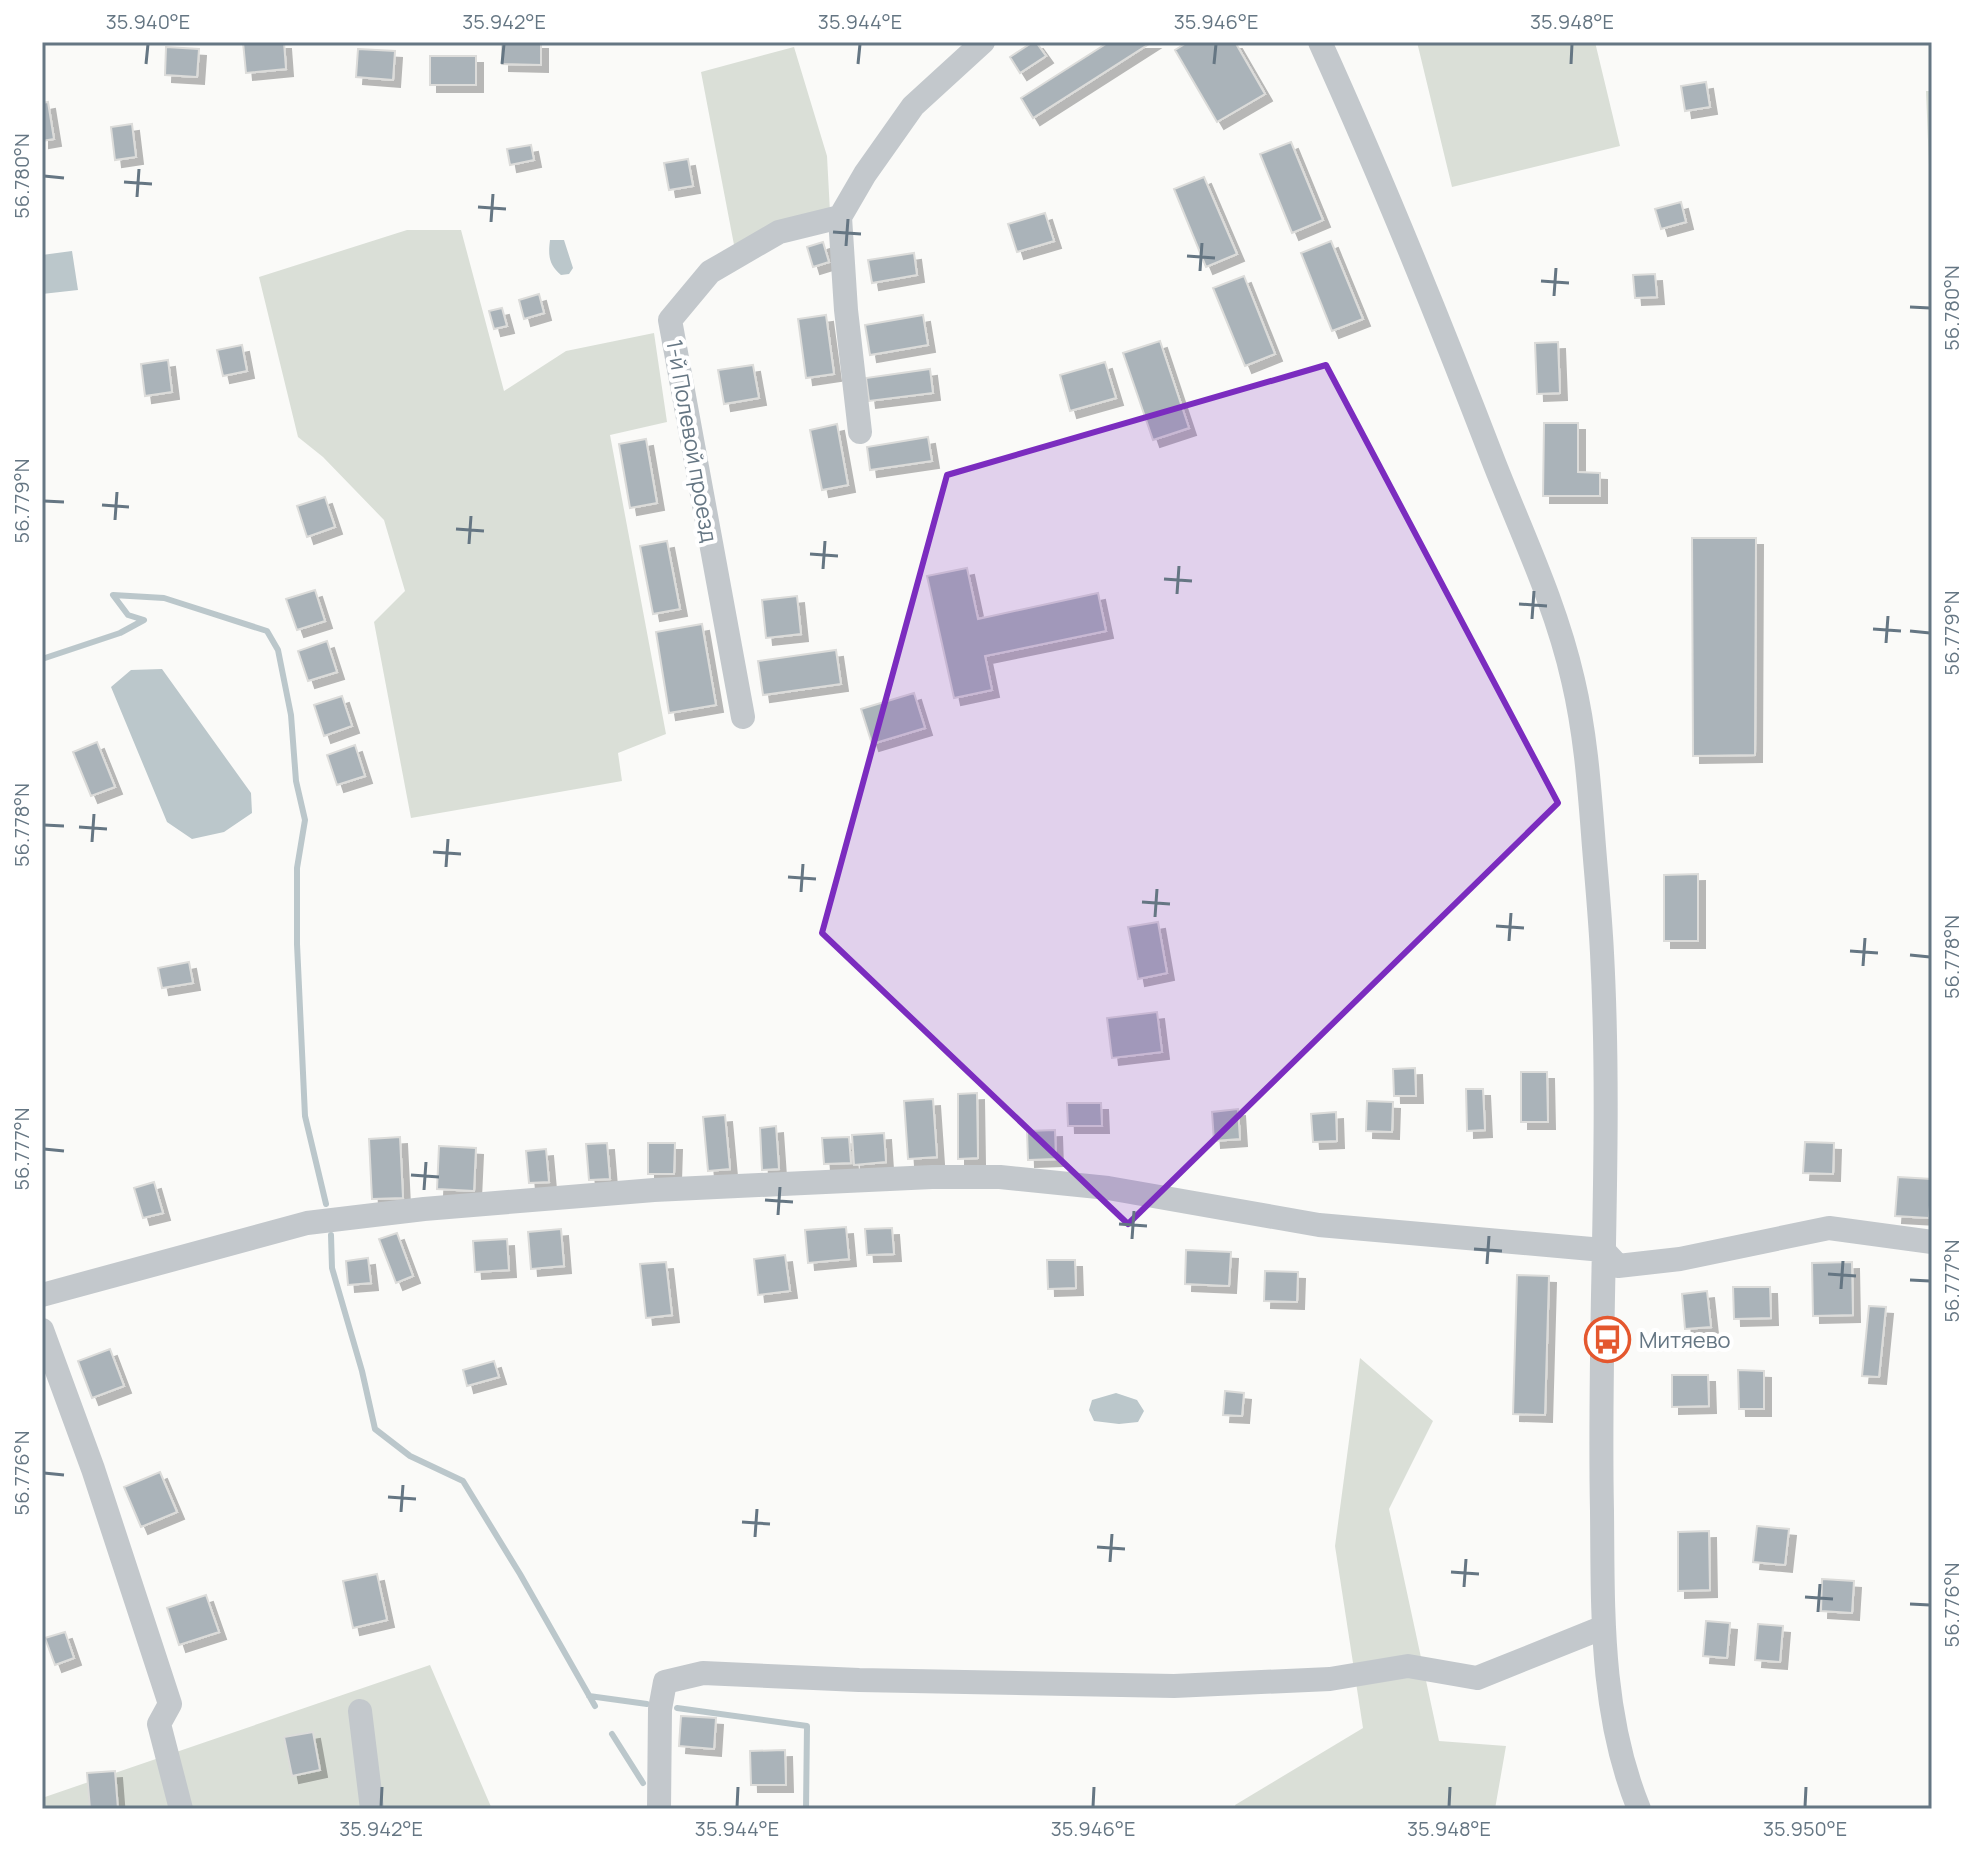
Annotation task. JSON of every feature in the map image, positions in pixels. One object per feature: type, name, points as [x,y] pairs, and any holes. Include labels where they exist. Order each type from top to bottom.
[{"type":"street","points":[[860,432],[846,310],[840,217],[865,174],[913,106],[983,42]]},
{"type":"street","points":[[1320,42],[1421,273],[1548,595],[1571,670],[1585,748],[1602,952],[1606,1143],[1601,1396],[1604,1627],[1610,1709],[1622,1763],[1639,1809]]},
{"type":"street","name":"1-й Полевой проезд","points":[[743,717],[670,320],[710,272],[779,232],[840,217]]},
{"type":"street","points":[[42,1295],[307,1223],[424,1209],[654,1190],[932,1177],[1000,1177],[1108,1188],[1319,1225],[1603,1250],[1618,1266],[1680,1259],[1829,1228],[1932,1242]]},
{"type":"street","points":[[42,1330],[93,1469],[170,1704],[159,1724],[181,1809]]},
{"type":"street","points":[[659,1809],[660,1709],[665,1682],[703,1673],[859,1680],[1174,1686],[1330,1679],[1408,1666],[1477,1678],[1604,1627]]},
{"type":"street","points":[[360,1711],[372,1809]]},
{"type":"highlighted area","points":[[1326,365],[1558,803],[1128,1224],[822,933],[947,475]]},
{"type":"shaded area","points":[[1417,42],[1595,42],[1620,146],[1452,187]]},
{"type":"shaded area","points":[[794,47],[827,156],[830,212],[735,250],[701,72]]},
{"type":"shaded area","points":[[1926,91],[1932,91],[1932,190],[1930,190]]},
{"type":"shaded area","points":[[407,230],[461,230],[504,391],[566,351],[654,333],[667,422],[610,435],[666,734],[618,753],[622,781],[411,818],[374,622],[405,591],[384,520],[323,457],[298,437],[259,277]]},
{"type":"shaded area","points":[[550,240],[564,240],[573,268],[569,274],[561,275],[552,264]]},
{"type":"shaded area","points":[[72,251],[78,290],[42,294],[42,255]]},
{"type":"shaded area","points":[[162,669],[251,793],[252,813],[224,832],[192,839],[167,822],[111,687],[131,670]]},
{"type":"shaded area","points":[[1360,1358],[1433,1421],[1389,1509],[1439,1741],[1506,1746],[1495,1809],[1236,1809],[1235,1805],[1363,1728],[1335,1546]]},
{"type":"shaded area","points":[[1116,1393],[1137,1400],[1144,1411],[1138,1422],[1119,1424],[1094,1421],[1089,1410],[1092,1400]]},
{"type":"shaded area","points":[[430,1665],[492,1809],[42,1809],[42,1798]]},
{"type":"building","points":[[243,42],[284,42],[286,69],[246,73]]},
{"type":"building","points":[[502,42],[541,42],[541,65],[502,64]]},
{"type":"building","points":[[1033,42],[1046,56],[1020,73],[1010,57]]},
{"type":"building","points":[[1109,42],[1152,42],[1033,118],[1021,98]]},
{"type":"building","points":[[1188,42],[1235,42],[1265,94],[1217,122],[1175,50]]},
{"type":"building","points":[[166,47],[199,49],[197,77],[165,75]]},
{"type":"building","points":[[358,49],[395,51],[393,80],[356,77]]},
{"type":"building","points":[[430,56],[476,56],[476,85],[430,85]]},
{"type":"building","points":[[1706,82],[1710,107],[1685,111],[1681,86]]},
{"type":"building","points":[[48,102],[54,139],[42,141],[42,103]]},
{"type":"building","points":[[132,124],[136,157],[115,160],[111,127]]},
{"type":"building","points":[[1291,142],[1323,220],[1292,233],[1260,154]]},
{"type":"building","points":[[531,145],[534,160],[510,165],[507,149]]},
{"type":"building","points":[[688,159],[693,186],[669,190],[664,163]]},
{"type":"building","points":[[1204,177],[1237,254],[1206,267],[1174,189]]},
{"type":"building","points":[[1681,202],[1686,222],[1661,229],[1655,209]]},
{"type":"building","points":[[1045,213],[1054,241],[1017,252],[1008,224]]},
{"type":"building","points":[[1331,241],[1363,319],[1332,331],[1301,253]]},
{"type":"building","points":[[823,242],[829,262],[813,267],[807,247]]},
{"type":"building","points":[[914,253],[917,275],[872,283],[868,260]]},
{"type":"building","points":[[1655,274],[1657,297],[1635,298],[1633,275]]},
{"type":"building","points":[[1244,276],[1275,354],[1245,366],[1213,288]]},
{"type":"building","points":[[539,294],[544,313],[524,319],[519,300]]},
{"type":"building","points":[[502,308],[507,326],[494,329],[489,311]]},
{"type":"building","points":[[826,315],[834,374],[806,378],[798,319]]},
{"type":"building","points":[[923,315],[928,345],[870,355],[865,325]]},
{"type":"building","points":[[1160,341],[1189,428],[1153,440],[1123,353]]},
{"type":"building","points":[[1558,342],[1560,393],[1537,394],[1535,343]]},
{"type":"building","points":[[242,345],[247,371],[223,376],[217,350]]},
{"type":"building","points":[[168,360],[172,392],[145,396],[141,364]]},
{"type":"building","points":[[1105,362],[1116,398],[1070,411],[1060,375]]},
{"type":"building","points":[[753,365],[759,398],[724,404],[718,370]]},
{"type":"building","points":[[930,369],[933,393],[869,401],[866,378]]},
{"type":"building","points":[[1544,423],[1578,423],[1578,472],[1600,473],[1600,496],[1543,496]]},
{"type":"building","points":[[837,424],[848,485],[822,490],[810,430]]},
{"type":"building","points":[[928,437],[932,461],[870,470],[867,447]]},
{"type":"building","points":[[646,439],[657,503],[630,508],[619,444]]},
{"type":"building","points":[[325,497],[335,527],[307,537],[297,506]]},
{"type":"building","points":[[1692,538],[1756,538],[1755,755],[1693,756]]},
{"type":"building","points":[[667,541],[680,609],[653,614],[640,546]]},
{"type":"building","points":[[967,568],[978,619],[1098,593],[1106,631],[985,656],[992,690],[954,698],[927,576]]},
{"type":"building","points":[[315,590],[325,621],[297,630],[286,599]]},
{"type":"building","points":[[797,596],[801,634],[766,638],[762,600]]},
{"type":"building","points":[[702,624],[716,705],[669,713],[656,632]]},
{"type":"building","points":[[327,641],[337,672],[308,681],[298,651]]},
{"type":"building","points":[[836,650],[841,684],[763,695],[758,661]]},
{"type":"building","points":[[914,693],[925,728],[872,744],[861,709]]},
{"type":"building","points":[[342,696],[352,726],[324,736],[314,705]]},
{"type":"building","points":[[97,742],[115,787],[91,796],[73,752]]},
{"type":"building","points":[[355,745],[365,776],[337,785],[327,755]]},
{"type":"building","points":[[1698,874],[1698,941],[1664,941],[1664,875]]},
{"type":"building","points":[[1158,922],[1167,973],[1138,979],[1128,927]]},
{"type":"building","points":[[189,962],[193,983],[162,988],[158,968]]},
{"type":"building","points":[[1157,1012],[1162,1052],[1112,1058],[1107,1018]]},
{"type":"building","points":[[1415,1068],[1416,1096],[1394,1096],[1393,1069]]},
{"type":"building","points":[[1521,1072],[1547,1072],[1548,1122],[1521,1122]]},
{"type":"building","points":[[1466,1089],[1483,1089],[1485,1130],[1467,1131]]},
{"type":"building","points":[[977,1093],[978,1158],[958,1159],[958,1094]]},
{"type":"building","points":[[933,1099],[937,1157],[908,1159],[904,1101]]},
{"type":"building","points":[[1367,1101],[1393,1102],[1392,1132],[1366,1131]]},
{"type":"building","points":[[1067,1103],[1101,1103],[1102,1126],[1068,1126]]},
{"type":"building","points":[[1238,1109],[1240,1139],[1214,1141],[1212,1112]]},
{"type":"building","points":[[1336,1112],[1337,1141],[1313,1142],[1311,1114]]},
{"type":"building","points":[[725,1115],[730,1169],[708,1171],[703,1117]]},
{"type":"building","points":[[776,1126],[779,1169],[762,1170],[760,1128]]},
{"type":"building","points":[[1055,1130],[1056,1159],[1028,1160],[1027,1131]]},
{"type":"building","points":[[884,1133],[886,1162],[854,1165],[852,1135]]},
{"type":"building","points":[[400,1137],[403,1198],[372,1199],[369,1139]]},
{"type":"building","points":[[849,1137],[851,1163],[824,1164],[822,1138]]},
{"type":"building","points":[[1805,1142],[1834,1143],[1833,1174],[1803,1173]]},
{"type":"building","points":[[607,1143],[610,1179],[589,1180],[586,1144]]},
{"type":"building","points":[[648,1143],[675,1143],[674,1174],[648,1174]]},
{"type":"building","points":[[439,1146],[476,1148],[474,1191],[437,1189]]},
{"type":"building","points":[[546,1149],[549,1182],[529,1183],[526,1151]]},
{"type":"building","points":[[1898,1177],[1932,1179],[1929,1218],[1895,1216]]},
{"type":"building","points":[[154,1182],[163,1213],[143,1218],[134,1188]]},
{"type":"building","points":[[846,1227],[849,1259],[808,1263],[805,1230]]},
{"type":"building","points":[[892,1228],[894,1254],[867,1255],[865,1229]]},
{"type":"building","points":[[561,1229],[564,1266],[531,1269],[528,1232]]},
{"type":"building","points":[[397,1233],[413,1276],[396,1283],[379,1239]]},
{"type":"building","points":[[507,1239],[509,1270],[475,1272],[473,1241]]},
{"type":"building","points":[[1186,1250],[1231,1252],[1229,1286],[1185,1284]]},
{"type":"building","points":[[785,1255],[790,1291],[758,1295],[754,1259]]},
{"type":"building","points":[[368,1258],[371,1283],[348,1285],[346,1261]]},
{"type":"building","points":[[1047,1260],[1075,1260],[1076,1288],[1048,1289]]},
{"type":"building","points":[[666,1262],[672,1315],[646,1318],[640,1264]]},
{"type":"building","points":[[1852,1262],[1853,1315],[1813,1316],[1812,1263]]},
{"type":"building","points":[[1265,1271],[1298,1272],[1297,1302],[1264,1301]]},
{"type":"building","points":[[1517,1275],[1549,1276],[1545,1415],[1513,1414]]},
{"type":"building","points":[[1733,1287],[1770,1287],[1771,1318],[1734,1319]]},
{"type":"building","points":[[1707,1291],[1711,1327],[1685,1329],[1682,1294]]},
{"type":"building","points":[[1869,1306],[1886,1307],[1879,1377],[1862,1376]]},
{"type":"building","points":[[110,1349],[124,1386],[92,1398],[78,1361]]},
{"type":"building","points":[[494,1361],[499,1377],[467,1386],[463,1370]]},
{"type":"building","points":[[1738,1370],[1764,1371],[1764,1409],[1739,1409]]},
{"type":"building","points":[[1672,1375],[1708,1375],[1709,1406],[1672,1407]]},
{"type":"building","points":[[1225,1391],[1244,1393],[1242,1416],[1223,1415]]},
{"type":"building","points":[[160,1472],[177,1512],[141,1527],[124,1487]]},
{"type":"building","points":[[1757,1526],[1789,1529],[1785,1565],[1753,1562]]},
{"type":"building","points":[[1709,1531],[1710,1590],[1678,1591],[1678,1532]]},
{"type":"building","points":[[377,1574],[387,1620],[353,1628],[343,1581]]},
{"type":"building","points":[[1822,1579],[1854,1581],[1852,1613],[1821,1611]]},
{"type":"building","points":[[206,1595],[219,1632],[179,1645],[167,1608]]},
{"type":"building","points":[[1706,1621],[1730,1623],[1727,1658],[1703,1656]]},
{"type":"building","points":[[1758,1624],[1783,1626],[1780,1662],[1755,1660]]},
{"type":"building","points":[[65,1632],[74,1658],[55,1665],[45,1638]]},
{"type":"building","points":[[681,1716],[716,1718],[714,1749],[679,1746]]},
{"type":"building","points":[[313,1732],[320,1770],[292,1776],[284,1737]]},
{"type":"building","points":[[785,1750],[786,1785],[751,1785],[750,1751]]},
{"type":"building","points":[[115,1771],[118,1809],[90,1809],[87,1773]]},
{"type":"waterway","points":[[42,659],[120,633],[144,620],[128,615],[113,595],[164,598],[267,631],[278,650],[291,715],[296,781],[305,820],[297,868],[297,944],[305,1116],[326,1204]]},
{"type":"waterway","points":[[331,1235],[332,1268],[362,1371],[375,1429],[410,1456],[463,1481],[595,1706]]},
{"type":"waterway","points":[[589,1696],[647,1704]]},
{"type":"waterway","points":[[677,1708],[807,1726],[806,1809]]},
{"type":"waterway","points":[[612,1734],[643,1783]]},
{"type":"place","name":"Митяево","points":[[1608,1340]]}]
